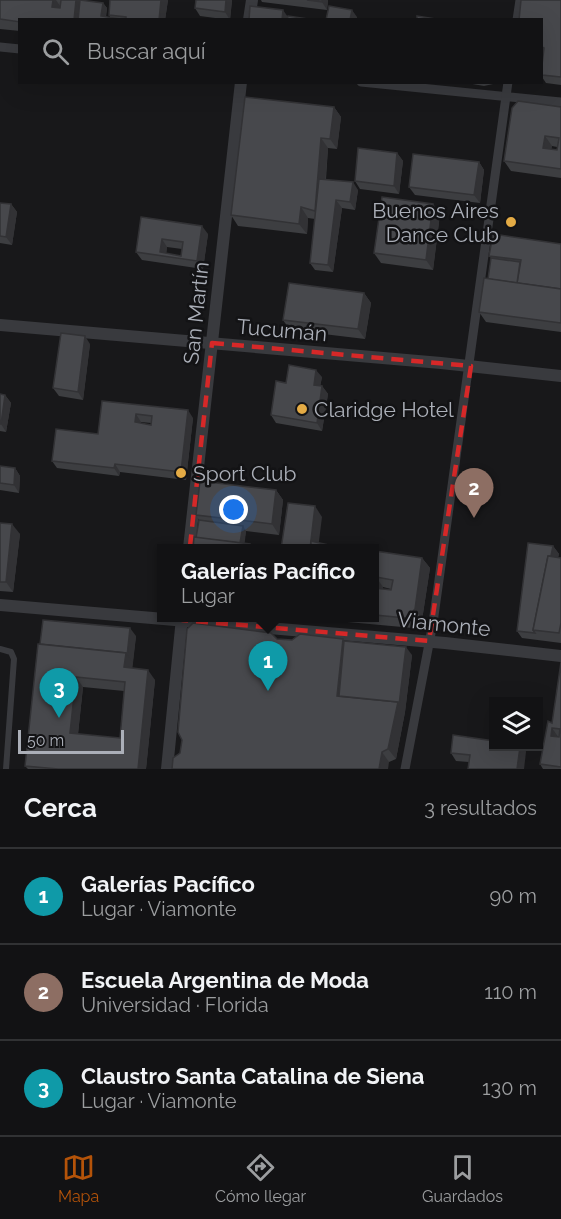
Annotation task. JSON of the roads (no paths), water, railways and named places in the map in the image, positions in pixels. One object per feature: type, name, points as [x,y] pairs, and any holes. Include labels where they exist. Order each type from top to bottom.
[{"type":"street","points":[[249,18],[252,0]]},
{"type":"street","points":[[517,18],[520,0]]},
{"type":"street","points":[[0,47],[18,49]]},
{"type":"street","name":"San Martín","points":[[190,544],[241,84]]},
{"type":"street","points":[[382,84],[561,102]]},
{"type":"street","points":[[405,769],[429,641],[471,366],[508,84]]},
{"type":"street","name":"Tucumán","points":[[0,325],[471,366],[561,376]]},
{"type":"street","name":"Viamonte","points":[[0,605],[157,617]]},
{"type":"street","points":[[167,769],[182,622]]},
{"type":"street","name":"Viamonte","points":[[216,622],[429,641],[561,656]]},
{"type":"lane","points":[[0,649],[11,652],[14,659],[6,769]]},
{"type":"place","name":"Buenos Aires Dance Club","points":[[511,222]]},
{"type":"place","name":"Claridge Hotel","points":[[302,409]]},
{"type":"place","name":"Sport Club","points":[[181,473]]},
{"type":"place","name":"Escuela Argentina de Moda","points":[[474,518]]},
{"type":"place","name":"Galerías Pacífico","points":[[268,691]]},
{"type":"place","name":"Claustro Santa Catalina de Siena","points":[[59,718]]}]
